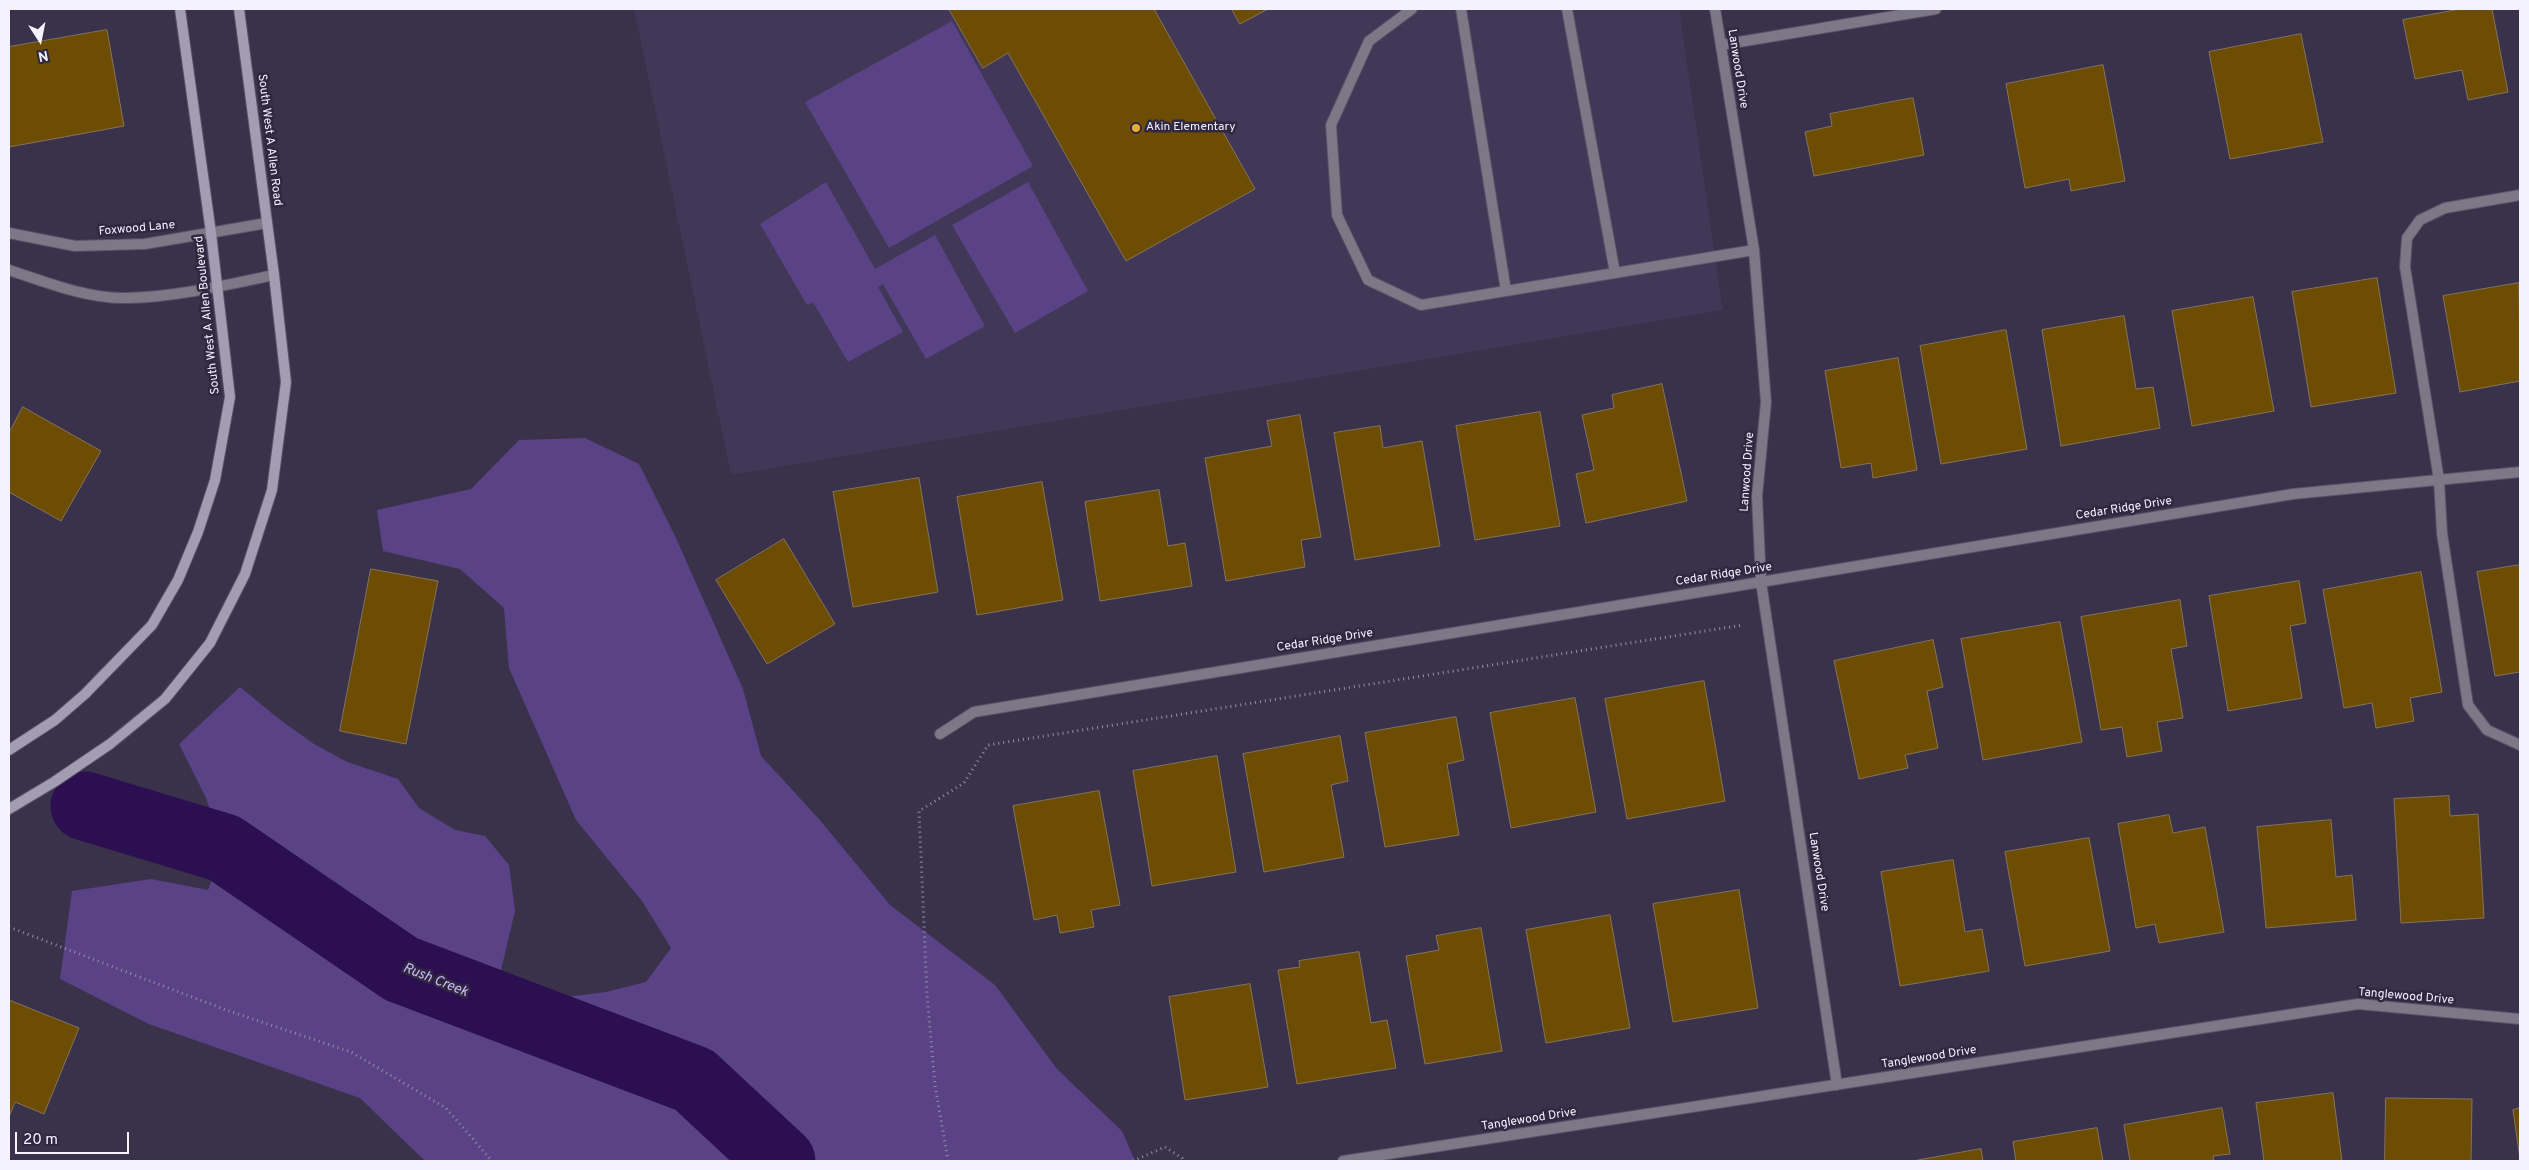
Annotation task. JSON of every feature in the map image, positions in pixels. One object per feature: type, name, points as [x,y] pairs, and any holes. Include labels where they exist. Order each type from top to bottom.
[{"type":"street","name":"South West A Allen Boulevard","points":[[9,750],[55,720],[85,694],[152,625],[178,580],[198,532],[215,480],[230,398],[218,287],[180,9]]},
{"type":"street","name":"South West A Allen Road","points":[[239,9],[274,275]]},
{"type":"street","points":[[1412,9],[1369,41],[1331,125],[1337,215],[1368,280],[1421,305],[1754,250]]},
{"type":"street","points":[[1461,9],[1506,291]]},
{"type":"street","points":[[1567,9],[1615,273]]},
{"type":"street","name":"Lanwood Drive","points":[[1715,9],[1754,250],[1766,402],[1757,496],[1761,582],[1837,1085]]},
{"type":"street","points":[[1721,45],[1936,9]]},
{"type":"street","points":[[2520,195],[2445,208],[2420,220],[2408,238],[2406,267],[2439,480],[2442,534],[2468,705],[2487,730],[2520,745]]},
{"type":"street","name":"Foxwood Lane","points":[[9,233],[75,246],[145,244],[267,223]]},
{"type":"street","points":[[9,270],[71,291],[126,298],[218,287],[274,275],[286,382],[272,490],[245,574],[210,643],[165,699],[110,744],[54,782],[9,809]]},
{"type":"street","name":"Cedar Ridge Drive","points":[[940,734],[974,712],[2293,494],[2520,472]]},
{"type":"street","name":"Tanglewood Drive","points":[[1342,1161],[2358,1004],[2520,1020]]},
{"type":"path","points":[[948,1161],[935,1085],[919,811],[964,783],[988,745],[1767,621]]},
{"type":"path","points":[[9,927],[190,996],[351,1052],[446,1108],[492,1161]]},
{"type":"path","points":[[1133,1161],[1165,1147],[1182,1158],[1183,1161]]},
{"type":"shaded area","points":[[634,9],[1679,9],[1723,310],[731,475]]},
{"type":"shaded area","points":[[952,21],[1033,166],[889,248],[805,102]]},
{"type":"shaded area","points":[[826,182],[875,269],[935,235],[985,326],[926,359],[883,284],[878,287],[903,332],[848,362],[813,302],[807,305],[760,224]]},
{"type":"shaded area","points":[[1028,182],[1088,291],[1015,333],[952,225]]},
{"type":"shaded area","points":[[585,438],[639,464],[675,536],[743,689],[761,756],[819,819],[890,905],[995,985],[1057,1069],[1122,1131],[1135,1161],[425,1161],[360,1098],[149,1024],[60,979],[72,891],[151,879],[208,890],[224,848],[206,798],[179,744],[240,687],[279,719],[314,744],[347,762],[398,779],[419,808],[455,830],[485,836],[509,865],[515,911],[501,970],[550,999],[606,992],[646,982],[671,948],[642,901],[576,820],[509,668],[504,608],[460,569],[383,551],[377,510],[471,489],[519,440]]},
{"type":"building","name":"Akin Elementary","points":[[949,9],[1154,9],[1255,189],[1126,261],[1008,53],[983,68]]},
{"type":"building","points":[[1232,9],[1268,9],[1240,24]]},
{"type":"building","points":[[2461,9],[2492,9],[2508,92],[2468,100],[2462,70],[2415,79],[2403,20]]},
{"type":"building","points":[[107,30],[124,126],[9,147],[9,47]]},
{"type":"building","points":[[2301,34],[2323,142],[2230,159],[2209,52]]},
{"type":"building","points":[[2103,65],[2125,181],[2071,191],[2069,179],[2025,188],[2006,84]]},
{"type":"building","points":[[1913,98],[1924,155],[1814,176],[1805,132],[1832,126],[1830,114]]},
{"type":"building","points":[[2377,278],[2396,393],[2311,407],[2292,292]]},
{"type":"building","points":[[2519,283],[2520,381],[2460,392],[2443,296]]},
{"type":"building","points":[[2253,297],[2274,411],[2192,426],[2172,311]]},
{"type":"building","points":[[2124,316],[2136,389],[2153,387],[2160,428],[2061,446],[2042,330]]},
{"type":"building","points":[[2006,330],[2027,449],[1941,464],[1920,346]]},
{"type":"building","points":[[1898,358],[1917,470],[1873,478],[1871,463],[1841,468],[1825,371]]},
{"type":"building","points":[[1662,384],[1687,501],[1586,523],[1576,474],[1594,470],[1582,415],[1614,408],[1612,395]]},
{"type":"building","points":[[23,407],[101,451],[61,521],[9,492],[9,433]]},
{"type":"building","points":[[1540,412],[1560,526],[1475,540],[1456,426]]},
{"type":"building","points":[[1300,415],[1321,537],[1301,540],[1305,567],[1226,581],[1205,458],[1272,446],[1267,421]]},
{"type":"building","points":[[1380,426],[1383,448],[1422,441],[1440,546],[1355,560],[1334,433]]},
{"type":"building","points":[[919,478],[938,592],[853,607],[833,492]]},
{"type":"building","points":[[1042,482],[1063,600],[977,615],[957,497]]},
{"type":"building","points":[[1159,490],[1168,546],[1185,543],[1192,586],[1100,601],[1085,502]]},
{"type":"building","points":[[784,539],[835,624],[767,664],[716,580]]},
{"type":"building","points":[[2520,565],[2520,672],[2495,676],[2477,572]]},
{"type":"building","points":[[371,569],[438,581],[406,744],[340,731]]},
{"type":"building","points":[[2421,572],[2442,692],[2410,698],[2414,721],[2376,728],[2372,703],[2344,708],[2323,590]]},
{"type":"building","points":[[2299,581],[2306,623],[2290,626],[2302,698],[2228,711],[2209,596]]},
{"type":"building","points":[[2180,600],[2187,646],[2171,649],[2183,718],[2157,722],[2162,751],[2127,757],[2122,727],[2101,730],[2081,617]]},
{"type":"building","points":[[2060,622],[2082,742],[1983,760],[1961,639]]},
{"type":"building","points":[[1933,640],[1943,687],[1927,691],[1938,748],[1905,755],[1908,768],[1859,779],[1834,661]]},
{"type":"building","points":[[1704,681],[1725,801],[1627,819],[1605,699]]},
{"type":"building","points":[[1575,698],[1596,812],[1511,828],[1490,713]]},
{"type":"building","points":[[1456,717],[1464,760],[1447,764],[1459,835],[1385,847],[1365,733]]},
{"type":"building","points":[[1340,736],[1348,781],[1331,785],[1344,857],[1264,872],[1243,754]]},
{"type":"building","points":[[1217,756],[1236,872],[1152,886],[1133,771]]},
{"type":"building","points":[[1099,791],[1120,905],[1091,910],[1094,927],[1060,933],[1057,915],[1034,920],[1013,806]]},
{"type":"building","points":[[2449,796],[2450,816],[2478,814],[2484,918],[2401,923],[2394,799]]},
{"type":"building","points":[[2169,815],[2173,833],[2205,827],[2224,932],[2159,943],[2155,924],[2136,928],[2118,824]]},
{"type":"building","points":[[2331,820],[2336,877],[2352,875],[2356,920],[2266,928],[2257,827]]},
{"type":"building","points":[[2089,838],[2110,951],[2025,966],[2005,852]]},
{"type":"building","points":[[1953,860],[1965,932],[1982,929],[1989,971],[1900,986],[1881,872]]},
{"type":"building","points":[[1739,890],[1758,1008],[1673,1022],[1653,904]]},
{"type":"building","points":[[1610,915],[1630,1028],[1546,1043],[1526,930]]},
{"type":"building","points":[[1481,928],[1502,1051],[1425,1064],[1406,956],[1439,950],[1436,936]]},
{"type":"building","points":[[1359,952],[1371,1023],[1387,1020],[1396,1068],[1297,1084],[1278,970],[1300,967],[1299,961]]},
{"type":"building","points":[[1250,984],[1268,1087],[1185,1100],[1169,997]]},
{"type":"building","points":[[9,1000],[79,1028],[44,1114],[15,1102],[9,1117]]},
{"type":"building","points":[[2333,1093],[2342,1161],[2264,1161],[2256,1103]]},
{"type":"building","points":[[2386,1098],[2472,1099],[2471,1161],[2385,1161]]},
{"type":"building","points":[[2222,1108],[2230,1154],[2213,1156],[2214,1161],[2130,1161],[2124,1125]]},
{"type":"building","points":[[2520,1108],[2520,1159],[2513,1110]]},
{"type":"building","points":[[2097,1128],[2103,1161],[2016,1161],[2013,1142]]},
{"type":"building","points":[[1981,1149],[1983,1161],[1913,1161]]},
{"type":"waterway","name":"Rush Creek","points":[[85,806],[224,848],[401,969],[694,1080],[781,1161]]},
{"type":"place","name":"Akin Elementary","points":[[1136,128]]}]
